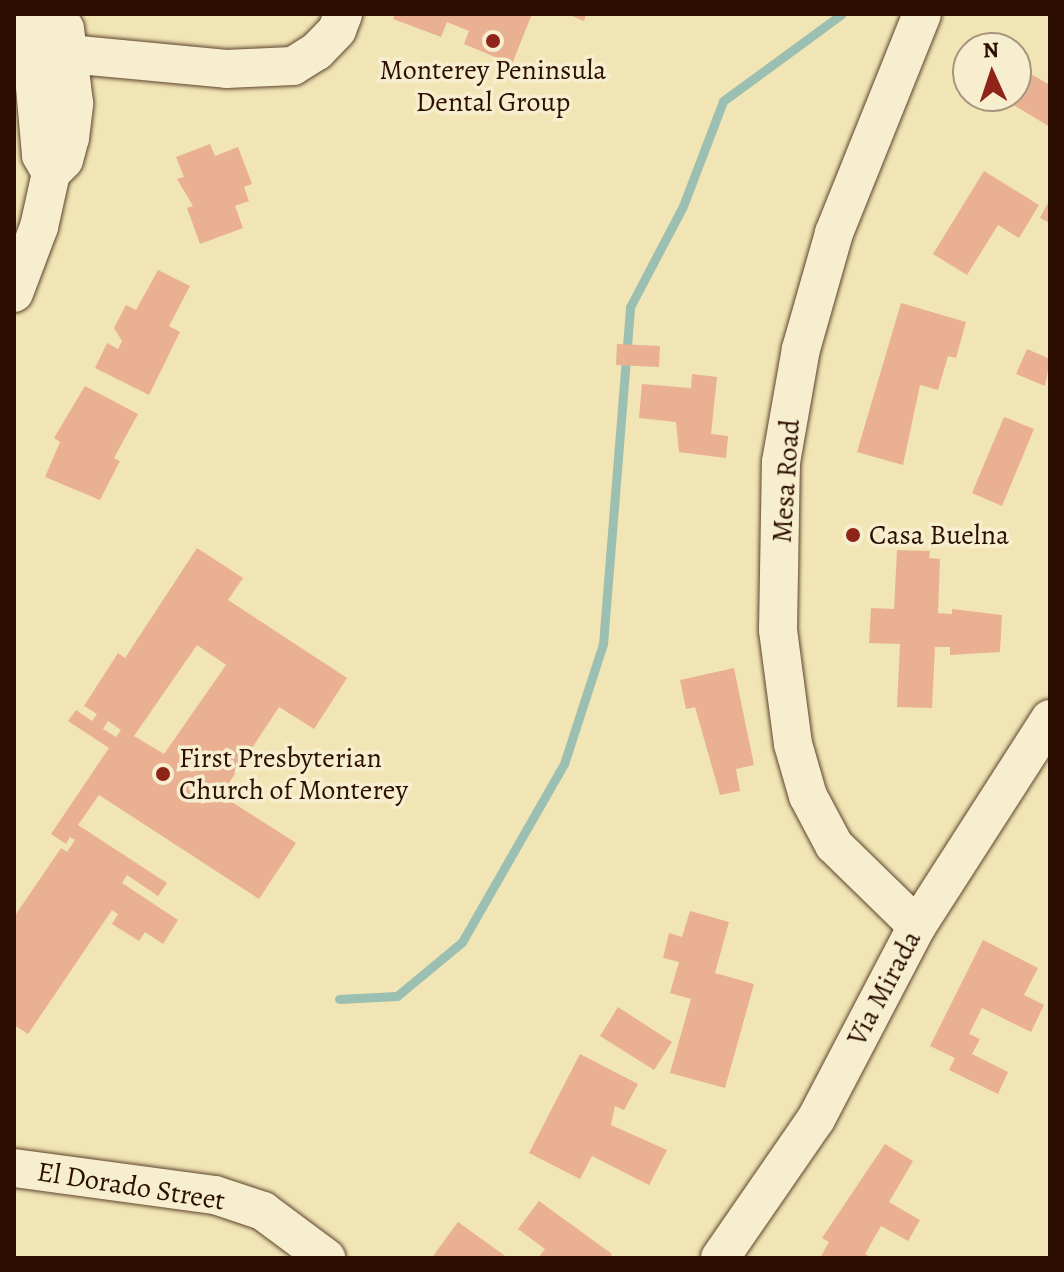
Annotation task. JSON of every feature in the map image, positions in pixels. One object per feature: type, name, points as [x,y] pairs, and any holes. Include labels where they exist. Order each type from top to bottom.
[{"type":"street","points":[[28,14],[36,58],[41,155],[51,173]]},
{"type":"street","points":[[42,14],[50,48],[70,54],[226,69],[293,66],[317,51],[337,30],[343,14]]},
{"type":"street","points":[[14,293],[39,227],[51,173],[64,160],[70,138],[70,54],[63,14]]},
{"type":"street","name":"Mesa Road","points":[[917,926],[834,845],[808,796],[793,744],[778,630],[781,462],[801,349],[834,233],[922,14]]},
{"type":"street","name":"Via Mirada","points":[[720,1258],[816,1119],[917,926],[1050,719]]},
{"type":"street","name":"El Dorado Street","points":[[14,1168],[215,1195],[263,1211],[326,1258]]},
{"type":"building","name":"Monterey Peninsula Dental Group","points":[[395,14],[532,14],[512,64],[464,44],[469,31],[447,22],[441,37],[393,19]]},
{"type":"building","name":"Monterey Peninsula Dental Group","points":[[567,14],[586,14],[584,21]]},
{"type":"building","points":[[1032,75],[1050,85],[1050,127],[1025,112],[1032,112]]},
{"type":"building","points":[[210,144],[215,156],[238,147],[252,184],[244,187],[249,201],[235,206],[243,228],[200,244],[187,208],[193,206],[177,179],[184,177],[176,157]]},
{"type":"building","points":[[984,171],[1039,205],[1019,238],[998,225],[967,275],[933,254]]},
{"type":"building","points":[[1050,199],[1050,223],[1040,218]]},
{"type":"building","points":[[158,270],[190,286],[169,326],[180,332],[149,395],[95,368],[107,343],[118,349],[122,341],[114,328],[126,305],[136,310]]},
{"type":"building","points":[[901,303],[966,322],[956,358],[948,356],[938,390],[920,385],[903,465],[857,452]]},
{"type":"building","points":[[617,344],[660,346],[659,367],[616,365]]},
{"type":"building","points":[[1027,349],[1050,359],[1045,386],[1016,374]]},
{"type":"building","points":[[692,374],[717,377],[711,434],[728,436],[726,458],[679,452],[676,422],[639,418],[642,384],[691,388]]},
{"type":"building","points":[[85,386],[138,414],[114,458],[120,461],[100,500],[45,477],[60,442],[54,438]]},
{"type":"building","points":[[1004,417],[1034,429],[1002,506],[972,493]]},
{"type":"building","name":"First Presbyterian Church of Monterey","points":[[197,548],[243,578],[228,600],[347,678],[314,729],[279,707],[221,795],[296,843],[259,899],[99,795],[78,825],[167,883],[158,896],[127,875],[122,883],[178,920],[163,944],[145,932],[139,941],[112,924],[118,914],[112,910],[28,1034],[14,1025],[14,917],[61,848],[67,852],[75,840],[70,837],[66,844],[51,834],[109,748],[68,721],[76,710],[92,721],[97,714],[84,706],[118,653],[125,658]],"holes":[[[197,645],[226,665],[164,754],[134,736]],[[108,721],[121,730],[116,737],[103,729]]]},
{"type":"building","points":[[897,550],[930,551],[929,558],[940,559],[938,613],[952,614],[952,609],[1002,615],[1000,652],[950,655],[950,647],[935,647],[932,708],[897,707],[900,644],[869,643],[871,608],[894,609]]},
{"type":"building","points":[[734,668],[754,765],[736,769],[740,791],[720,795],[695,707],[686,709],[680,680]]},
{"type":"building","points":[[690,911],[729,922],[715,973],[754,984],[725,1088],[670,1073],[691,999],[670,993],[679,962],[663,958],[669,933],[682,937]]},
{"type":"building","points":[[983,940],[1038,968],[1024,995],[1044,1005],[1031,1032],[982,1008],[969,1034],[980,1039],[972,1054],[1008,1072],[998,1094],[949,1070],[955,1058],[930,1046]]},
{"type":"building","points":[[618,1007],[672,1042],[654,1070],[600,1036]]},
{"type":"building","points":[[580,1054],[638,1084],[624,1110],[615,1106],[611,1125],[667,1150],[649,1185],[592,1156],[580,1179],[529,1153]]},
{"type":"building","points":[[885,1144],[913,1161],[889,1202],[920,1220],[908,1241],[881,1226],[865,1254],[872,1258],[820,1258],[829,1242],[822,1238]]},
{"type":"building","points":[[539,1201],[612,1254],[609,1258],[538,1258],[545,1249],[518,1229]]},
{"type":"building","points":[[458,1222],[508,1258],[433,1256]]},
{"type":"waterway","points":[[339,999],[397,996],[462,942],[564,764],[603,644],[630,307],[683,206],[723,101],[842,14]]},
{"type":"place","name":"Monterey Peninsula Dental Group","points":[[493,41]]},
{"type":"place","name":"Casa Buelna","points":[[853,535]]},
{"type":"place","name":"First Presbyterian Church of Monterey","points":[[163,774]]}]
